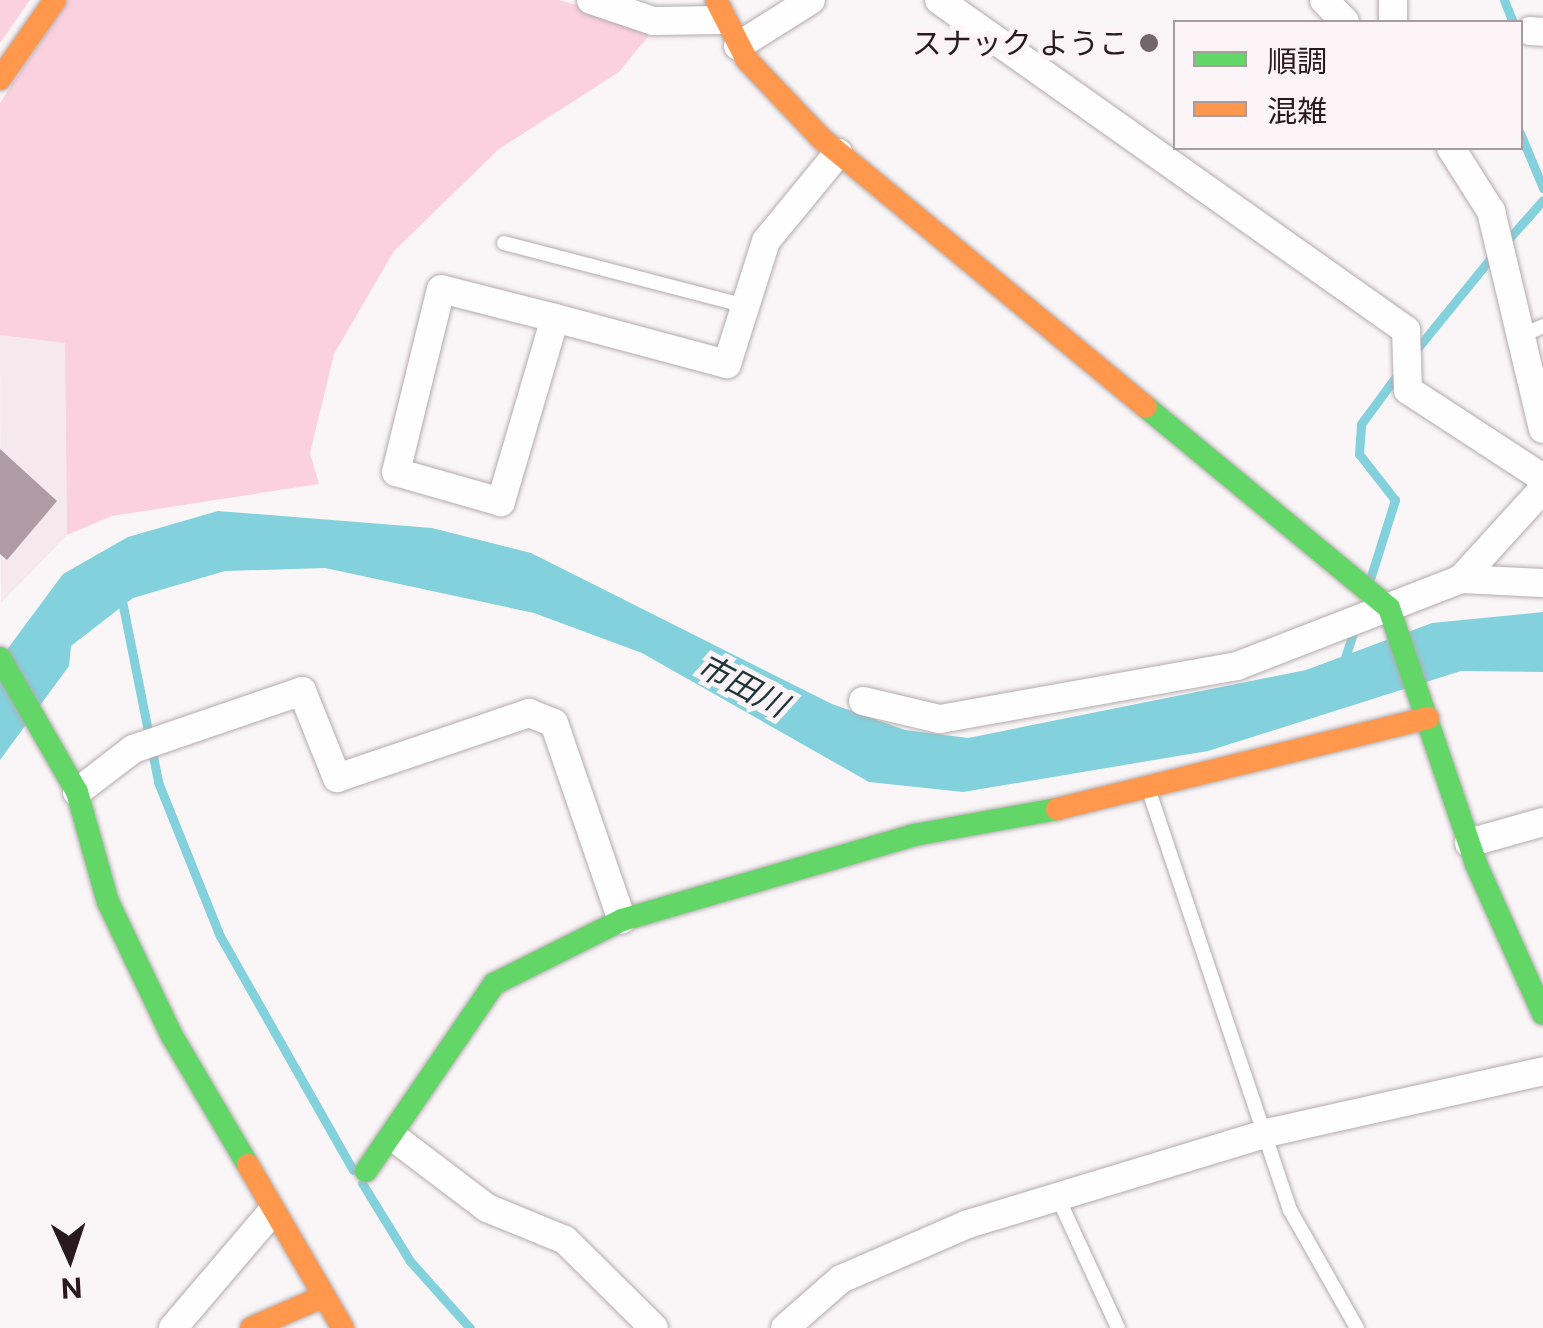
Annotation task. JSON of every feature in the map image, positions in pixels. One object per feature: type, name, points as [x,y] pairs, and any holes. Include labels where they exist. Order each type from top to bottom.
[{"type":"main road","points":[[0,79],[55,0]]},
{"type":"main road","points":[[719,10],[738,46],[838,153],[1389,608],[1469,842],[1543,1014]]},
{"type":"main road","points":[[0,658],[77,792],[108,902],[272,1213],[320,1298],[344,1328]]},
{"type":"main road","points":[[366,1171],[396,1139],[494,984],[622,920],[914,835],[1150,794],[1425,708]]},
{"type":"main road","points":[[252,1328],[320,1298]]},
{"type":"main road","points":[[276,1328],[320,1298]]},
{"type":"street","points":[[591,0],[653,21],[719,10]]},
{"type":"street","points":[[738,46],[810,0]]},
{"type":"street","points":[[939,0],[1406,330],[1408,390],[1543,478]]},
{"type":"street","points":[[1324,0],[1342,20]]},
{"type":"street","points":[[1452,150],[1487,199],[1532,331],[1543,429]]},
{"type":"street","points":[[555,318],[502,502],[396,472],[440,288],[555,318],[727,364],[766,241],[838,153]]},
{"type":"street","points":[[1461,579],[1543,489]]},
{"type":"street","points":[[863,701],[940,718],[1019,708],[1237,666],[1461,579],[1543,582]]},
{"type":"street","points":[[77,792],[133,749],[302,691],[337,778],[529,714],[554,723],[622,920]]},
{"type":"street","points":[[1469,842],[1543,822]]},
{"type":"street","points":[[785,1328],[893,1250],[1262,1134],[1543,1072]]},
{"type":"street","points":[[396,1139],[487,1208],[565,1240],[654,1328]]},
{"type":"street","points":[[173,1328],[272,1213]]},
{"type":"lane","points":[[504,243],[746,306]]},
{"type":"lane","points":[[1150,794],[1290,1210],[1357,1328]]},
{"type":"lane","points":[[1058,1198],[1118,1328]]},
{"type":"shaded area","points":[[0,0],[30,0],[0,43]]},
{"type":"shaded area","points":[[68,0],[559,0],[655,28],[619,72],[499,149],[394,251],[334,354],[310,453],[319,484],[112,516],[67,535],[65,343],[0,335],[0,103]]},
{"type":"shaded area","points":[[0,335],[65,343],[67,535],[1,603]]},
{"type":"water","name":"市田川","points":[[218,511],[432,528],[531,553],[832,704],[905,730],[968,738],[1306,670],[1432,623],[1543,612],[1543,672],[1461,671],[1208,751],[963,792],[869,782],[642,653],[534,613],[325,568],[225,571],[133,598],[71,646],[69,666],[0,760],[0,659],[63,574],[128,537]]},
{"type":"building","points":[[0,449],[57,501],[7,560],[0,554]]},
{"type":"waterway","points":[[1504,0],[1512,20]]},
{"type":"waterway","points":[[1523,140],[1543,188]]},
{"type":"waterway","points":[[1505,243],[1543,200]]},
{"type":"waterway","points":[[1416,350],[1494,254]]},
{"type":"waterway","points":[[1371,576],[1395,500],[1359,454],[1361,424],[1400,371]]},
{"type":"waterway","points":[[121,596],[158,782],[220,936],[353,1170]]},
{"type":"waterway","points":[[1342,667],[1354,629]]},
{"type":"waterway","points":[[362,1183],[410,1261],[470,1328]]},
{"type":"traffic: fast","points":[[1146,407],[1389,608],[1476,864],[1543,1014]]},
{"type":"traffic: fast","points":[[0,658],[77,792],[108,902],[172,1036],[248,1165]]},
{"type":"traffic: fast","points":[[366,1171],[494,984],[622,920],[914,835],[1057,809]]},
{"type":"traffic: slow","points":[[0,79],[55,0]]},
{"type":"traffic: slow","points":[[716,0],[747,60],[822,139],[1146,407]]},
{"type":"traffic: slow","points":[[1057,809],[1428,718]]},
{"type":"traffic: slow","points":[[248,1165],[343,1328]]},
{"type":"traffic: slow","points":[[251,1328],[320,1298]]},
{"type":"place","name":"スナック ようこ","points":[[1149,43]]}]
